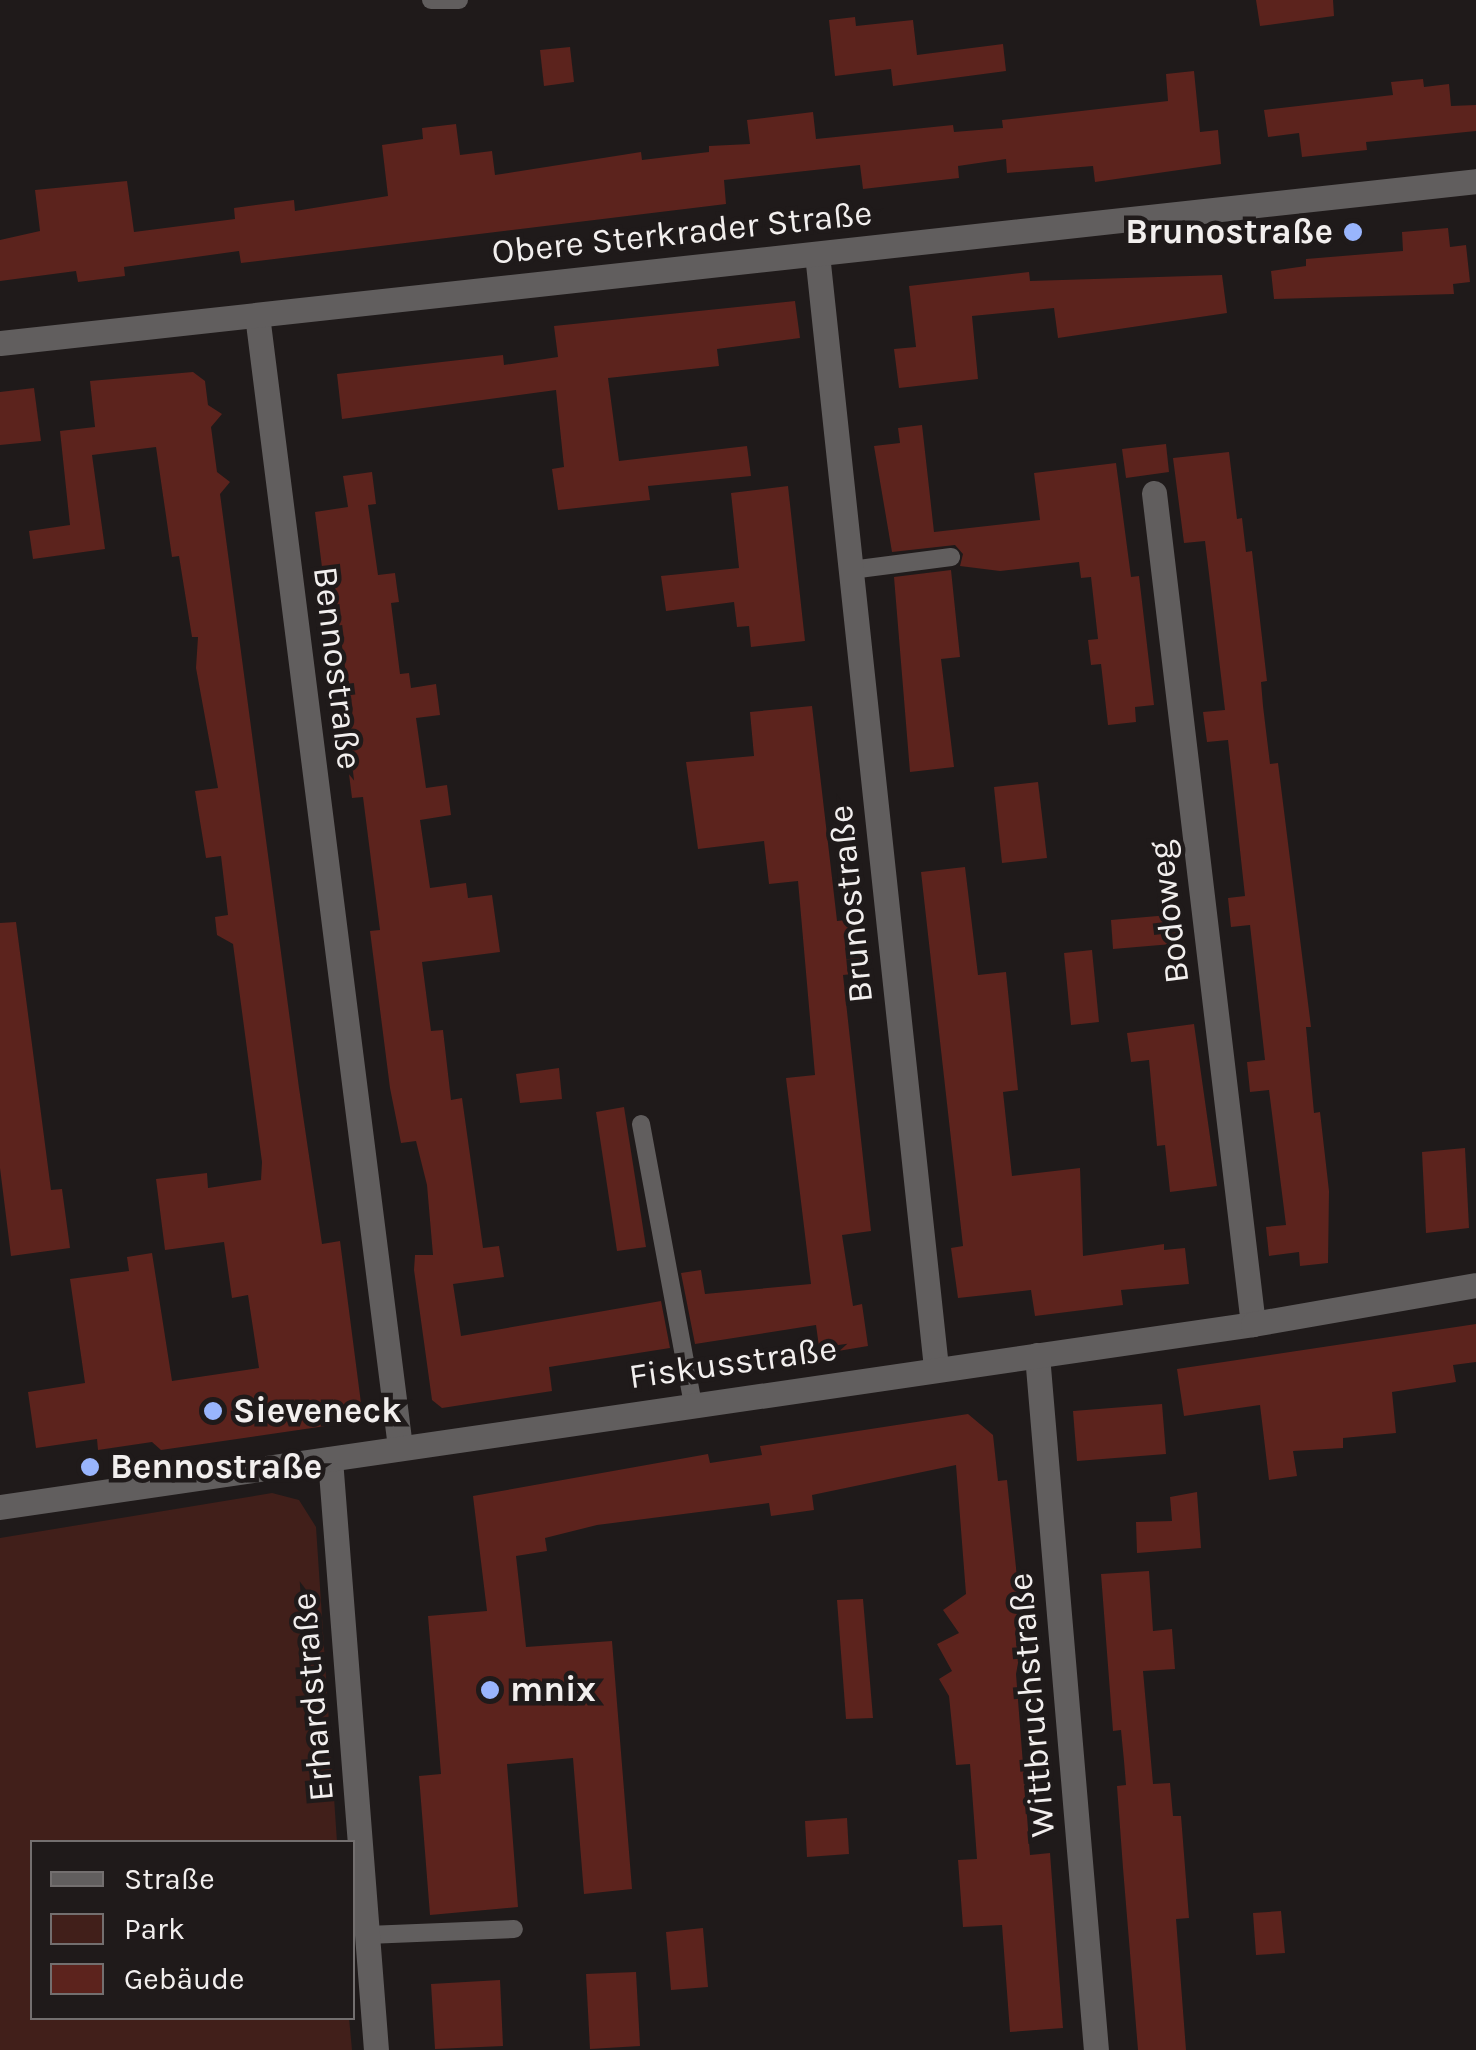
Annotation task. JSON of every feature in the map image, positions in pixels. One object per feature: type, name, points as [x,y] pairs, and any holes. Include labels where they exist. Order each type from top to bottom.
[{"type":"street","name":"Obere Sterkrader Straße","points":[[0,343],[1476,182]]},
{"type":"street","name":"Brunostraße","points":[[817,254],[936,1368]]},
{"type":"street","name":"Bennostraße","points":[[257,314],[400,1448]]},
{"type":"street","name":"Bodoweg","points":[[1154,492],[1253,1324]]},
{"type":"street","name":"Fiskusstraße","points":[[0,1507],[1253,1324],[1476,1284]]},
{"type":"street","name":"Wittbruchstraße","points":[[1038,1355],[1096,2050]]},
{"type":"street","name":"Erhardstraße","points":[[330,1459],[376,2050]]},
{"type":"lane","points":[[431,0],[460,0]]},
{"type":"lane","points":[[851,570],[951,558]]},
{"type":"lane","points":[[641,1124],[693,1404]]},
{"type":"lane","points":[[368,1935],[514,1929]]},
{"type":"green space","points":[[272,1493],[299,1500],[316,1527],[337,1840],[30,1840],[30,2020],[349,2020],[352,2050],[0,2050],[0,1538]]},
{"type":"building","points":[[1256,0],[1333,0],[1334,16],[1260,26]]},
{"type":"building","points":[[855,17],[856,26],[913,20],[917,55],[1003,44],[1006,71],[893,86],[891,69],[835,76],[829,20]]},
{"type":"building","points":[[570,47],[574,82],[544,86],[540,50]]},
{"type":"building","points":[[1194,71],[1200,132],[1218,130],[1221,164],[1095,182],[1093,166],[1007,173],[1006,159],[958,166],[959,178],[863,189],[860,165],[724,180],[726,204],[241,263],[239,251],[124,267],[125,276],[78,282],[76,271],[0,281],[0,240],[40,231],[35,190],[127,181],[134,232],[235,219],[234,208],[294,200],[295,211],[388,196],[382,145],[423,139],[422,128],[456,124],[460,155],[492,151],[495,175],[641,152],[642,160],[709,152],[709,146],[750,144],[747,120],[813,112],[816,139],[953,125],[954,132],[1003,128],[1002,120],[1168,101],[1166,74]]},
{"type":"building","points":[[1423,79],[1424,87],[1449,84],[1451,106],[1476,105],[1476,131],[1366,142],[1367,150],[1302,157],[1299,133],[1268,137],[1264,110],[1393,95],[1391,82]]},
{"type":"building","points":[[1448,228],[1450,247],[1466,245],[1470,282],[1453,284],[1454,294],[1274,299],[1271,271],[1306,266],[1306,259],[1403,251],[1402,232]]},
{"type":"building","points":[[1029,272],[1030,281],[1222,275],[1227,313],[1058,338],[1054,308],[972,316],[978,379],[899,388],[894,349],[916,347],[909,286]]},
{"type":"building","points":[[795,301],[800,338],[717,349],[719,366],[608,378],[619,461],[747,446],[751,476],[648,486],[650,500],[558,510],[552,469],[564,467],[556,390],[342,419],[337,374],[503,355],[504,365],[558,357],[554,326]]},
{"type":"building","points":[[193,372],[205,381],[208,405],[222,414],[211,427],[217,472],[230,482],[220,494],[299,1088],[322,1244],[340,1241],[362,1411],[353,1422],[161,1450],[152,1442],[98,1450],[97,1439],[36,1448],[28,1392],[85,1383],[70,1279],[129,1271],[127,1257],[152,1253],[172,1381],[259,1368],[248,1295],[232,1298],[224,1242],[165,1250],[156,1179],[207,1173],[208,1188],[261,1180],[262,1162],[233,944],[217,935],[215,917],[228,915],[221,856],[206,858],[195,791],[218,788],[196,668],[198,637],[192,637],[179,556],[172,557],[156,447],[92,455],[105,549],[33,559],[29,531],[70,525],[60,431],[95,427],[90,381]]},
{"type":"building","points":[[34,388],[41,441],[0,445],[0,392]]},
{"type":"building","points":[[922,425],[934,532],[1040,520],[1034,473],[1116,463],[1131,577],[1139,576],[1154,705],[1135,707],[1136,722],[1108,725],[1101,664],[1091,665],[1088,640],[1098,639],[1091,577],[1081,578],[1079,562],[1000,571],[960,566],[963,554],[955,545],[892,552],[874,446],[900,443],[898,428]]},
{"type":"building","points":[[1166,444],[1169,472],[1126,478],[1122,449]]},
{"type":"building","points":[[1229,452],[1237,519],[1242,518],[1246,552],[1252,551],[1267,681],[1261,682],[1263,706],[1270,764],[1278,763],[1311,1027],[1306,1027],[1314,1113],[1320,1112],[1329,1191],[1328,1263],[1300,1266],[1299,1252],[1269,1256],[1266,1227],[1286,1225],[1269,1090],[1250,1092],[1247,1062],[1265,1060],[1250,925],[1231,927],[1228,898],[1245,896],[1228,740],[1207,742],[1203,712],[1225,710],[1209,574],[1205,541],[1184,543],[1173,458]]},
{"type":"building","points":[[372,472],[376,504],[368,505],[378,575],[395,573],[399,602],[391,603],[400,674],[409,673],[411,688],[436,684],[440,715],[416,718],[426,788],[447,785],[451,815],[420,820],[430,888],[466,883],[468,898],[492,895],[500,952],[422,962],[431,1031],[443,1030],[451,1100],[462,1098],[483,1248],[499,1246],[504,1277],[453,1284],[461,1336],[661,1301],[670,1348],[549,1367],[552,1391],[442,1408],[432,1400],[414,1270],[415,1255],[433,1255],[427,1185],[416,1141],[401,1143],[390,1088],[370,931],[380,930],[363,797],[352,798],[343,726],[353,725],[334,581],[324,583],[315,512],[348,507],[343,476]]},
{"type":"building","points":[[788,486],[805,641],[751,647],[749,626],[737,627],[734,602],[666,611],[661,576],[739,568],[731,493]]},
{"type":"building","points":[[951,570],[960,657],[941,659],[954,767],[910,772],[894,577]]},
{"type":"building","points":[[812,706],[837,921],[855,919],[861,973],[843,975],[871,1231],[842,1235],[853,1306],[862,1304],[868,1346],[820,1354],[816,1325],[695,1344],[681,1273],[701,1270],[705,1294],[811,1284],[786,1078],[815,1075],[798,881],[769,884],[764,841],[698,849],[686,762],[754,756],[750,712]]},
{"type":"building","points":[[1038,782],[1047,858],[1002,863],[994,787]]},
{"type":"building","points":[[965,867],[978,975],[1006,972],[1018,1090],[1003,1092],[1012,1176],[1080,1168],[1083,1256],[1164,1244],[1164,1250],[1185,1248],[1189,1284],[1121,1290],[1123,1305],[1035,1316],[1031,1290],[958,1298],[951,1248],[963,1246],[921,872]]},
{"type":"building","points":[[1181,914],[1184,943],[1113,949],[1111,920]]},
{"type":"building","points":[[16,922],[51,1190],[62,1189],[70,1248],[11,1256],[0,1168],[0,923]]},
{"type":"building","points":[[1092,950],[1099,1022],[1071,1025],[1064,953]]},
{"type":"building","points":[[1194,1024],[1217,1186],[1170,1192],[1165,1145],[1157,1146],[1149,1060],[1131,1062],[1127,1033]]},
{"type":"building","points":[[559,1068],[562,1099],[520,1103],[516,1074]]},
{"type":"building","points":[[624,1107],[646,1247],[617,1251],[596,1112]]},
{"type":"building","points":[[1465,1148],[1469,1228],[1426,1233],[1422,1152]]},
{"type":"building","points":[[1476,1324],[1476,1362],[1453,1365],[1456,1382],[1392,1392],[1396,1433],[1343,1438],[1343,1448],[1293,1451],[1297,1476],[1269,1480],[1260,1405],[1184,1416],[1177,1369]]},
{"type":"building","points":[[1162,1404],[1166,1454],[1077,1461],[1073,1411]]},
{"type":"building","points":[[968,1414],[993,1435],[998,1481],[1007,1480],[1023,1636],[1016,1674],[1030,1855],[1050,1853],[1063,2028],[1010,2032],[1002,1925],[963,1927],[958,1860],[977,1859],[970,1764],[956,1765],[949,1696],[939,1679],[952,1671],[937,1644],[959,1633],[943,1610],[966,1594],[956,1465],[812,1495],[814,1510],[771,1516],[769,1503],[597,1525],[545,1538],[547,1551],[516,1556],[526,1647],[612,1641],[632,1889],[584,1894],[573,1758],[507,1764],[518,1907],[430,1915],[419,1776],[441,1774],[428,1616],[487,1611],[473,1496],[708,1454],[710,1463],[762,1455],[760,1446]]},
{"type":"building","points":[[1197,1492],[1201,1548],[1137,1553],[1136,1522],[1172,1521],[1170,1497]]},
{"type":"building","points":[[1149,1571],[1153,1631],[1172,1629],[1175,1669],[1143,1671],[1153,1784],[1170,1783],[1173,1816],[1181,1816],[1189,1918],[1176,1919],[1186,2050],[1138,2050],[1123,1868],[1117,1786],[1126,1785],[1121,1730],[1113,1731],[1101,1574]]},
{"type":"building","points":[[863,1599],[873,1718],[846,1719],[837,1600]]},
{"type":"building","points":[[847,1818],[849,1854],[807,1857],[805,1821]]},
{"type":"building","points":[[1281,1911],[1285,1953],[1256,1955],[1253,1913]]},
{"type":"building","points":[[703,1928],[708,1987],[671,1990],[666,1932]]},
{"type":"building","points":[[636,1972],[640,2046],[590,2049],[586,1974]]},
{"type":"building","points":[[500,1980],[503,2046],[435,2049],[431,1984]]},
{"type":"place","name":"Brunostraße","points":[[1353,232]]},
{"type":"place","name":"Sieveneck","points":[[213,1411]]},
{"type":"place","name":"Bennostraße","points":[[90,1467]]},
{"type":"place","name":"mnix","points":[[490,1690]]}]
